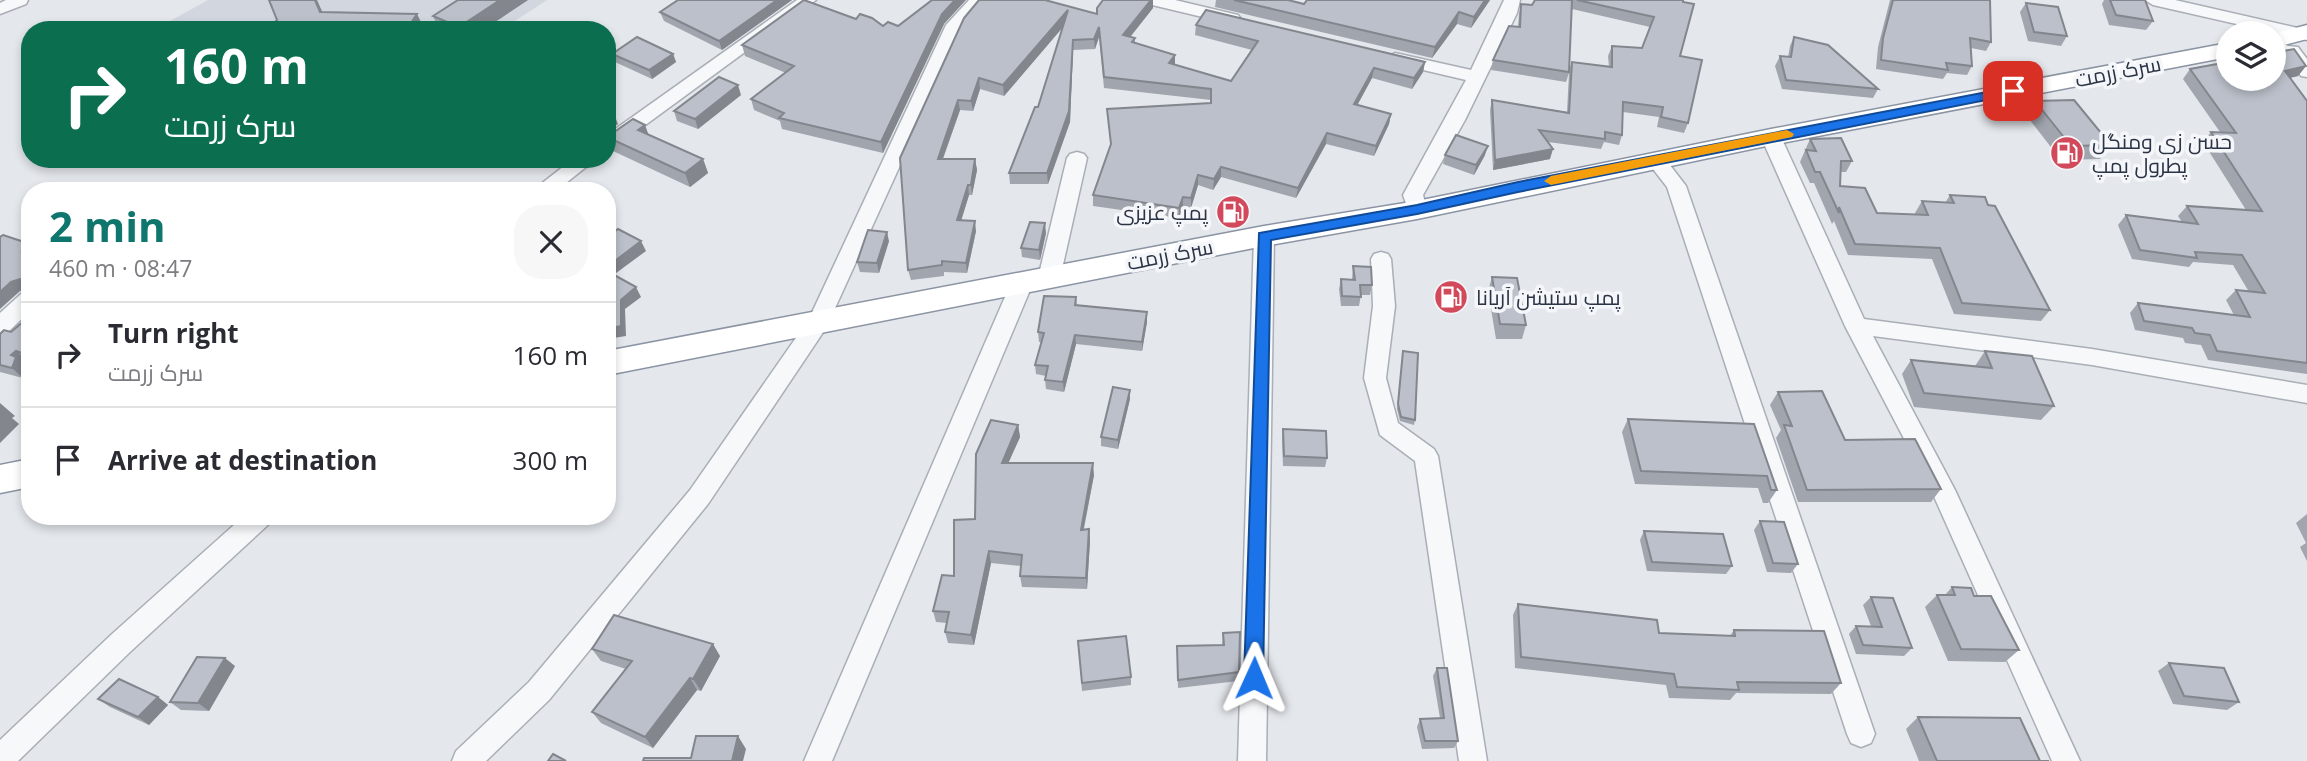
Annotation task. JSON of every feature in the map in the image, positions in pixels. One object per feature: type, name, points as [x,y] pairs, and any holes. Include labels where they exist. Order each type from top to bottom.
[{"type":"highway","points":[[2286,38],[2304,33]]},
{"type":"highway","name":"سرک زرمت","points":[[616,361],[1264,236],[1417,210],[1771,137],[2216,52]]},
{"type":"highway","points":[[0,479],[21,475]]},
{"type":"street","points":[[0,9],[20,0]]},
{"type":"street","points":[[616,138],[808,0]]},
{"type":"street","points":[[466,761],[539,691],[699,497],[818,322],[955,25],[978,0]]},
{"type":"street","points":[[1154,0],[1248,22]]},
{"type":"street","points":[[1417,210],[1413,195],[1477,77],[1512,0]]},
{"type":"street","points":[[2153,0],[2304,33]]},
{"type":"street","points":[[2286,51],[2292,51],[2307,72]]},
{"type":"street","points":[[1383,55],[1477,77]]},
{"type":"street","points":[[1771,137],[1856,326],[1943,490],[2066,761]]},
{"type":"street","points":[[1049,278],[1077,158]]},
{"type":"street","points":[[1656,160],[1676,186],[1861,734]]},
{"type":"street","points":[[554,182],[574,168]]},
{"type":"street","points":[[1252,761],[1264,236]]},
{"type":"street","points":[[1381,259],[1384,306],[1375,378],[1388,428],[1426,456],[1435,525],[1461,663],[1473,761]]},
{"type":"street","points":[[818,761],[1021,283]]},
{"type":"street","points":[[0,326],[21,306]]},
{"type":"street","points":[[1856,326],[2092,357],[2307,394]]},
{"type":"street","points":[[0,759],[121,643],[251,525]]},
{"type":"shaded area","points":[[208,0],[547,0],[515,21],[170,21]]},
{"type":"building","points":[[269,0],[315,0],[320,12],[417,14],[412,21],[277,20]]},
{"type":"building","points":[[458,0],[500,0],[468,21],[445,21],[433,16]]},
{"type":"building","points":[[678,0],[777,0],[719,41],[660,12]]},
{"type":"building","points":[[804,0],[856,19],[860,14],[883,26],[888,22],[898,26],[932,0],[955,0],[942,14],[881,142],[779,118],[784,113],[751,99],[794,66],[742,45]]},
{"type":"building","points":[[979,0],[1045,0],[1097,14],[1097,8],[1103,0],[1151,0],[1123,35],[1135,38],[1132,42],[1175,55],[1169,63],[1231,81],[1258,41],[1196,25],[1206,10],[1425,62],[1414,78],[1374,68],[1354,104],[1391,114],[1376,146],[1327,133],[1298,188],[1221,167],[1214,179],[1198,175],[1191,198],[1183,197],[1179,208],[1093,195],[1111,144],[1107,109],[1211,103],[1211,89],[1104,77],[1099,27],[1094,39],[1073,40],[1069,111],[1047,173],[1009,173],[1035,107],[1038,107],[1068,10],[1003,85],[979,78],[971,101],[958,100],[938,159],[975,159],[971,185],[968,185],[957,220],[975,221],[966,263],[942,261],[942,265],[908,270],[900,158],[964,18]]},
{"type":"building","points":[[1234,0],[1288,0],[1304,4],[1307,0],[1485,0],[1474,17],[1459,12],[1435,47]]},
{"type":"building","points":[[1535,0],[1572,0],[1569,72],[1493,60],[1509,26],[1520,27],[1521,4],[1532,5]]},
{"type":"building","points":[[1577,0],[1683,0],[1694,4],[1680,56],[1702,60],[1688,123],[1661,117],[1663,107],[1623,102],[1622,135],[1605,132],[1605,139],[1539,130],[1553,149],[1495,160],[1492,100],[1569,113],[1572,62],[1612,67],[1612,46],[1642,48],[1654,17]]},
{"type":"building","points":[[1893,0],[1990,0],[1991,42],[1970,38],[1972,66],[1946,63],[1948,70],[1881,60],[1883,38]]},
{"type":"building","points":[[2110,0],[2145,0],[2153,21],[2116,15]]},
{"type":"building","points":[[2026,3],[2058,7],[2067,36],[2034,32]]},
{"type":"building","points":[[637,37],[673,54],[649,70],[616,56],[616,51]]},
{"type":"building","points":[[1794,37],[1828,45],[1878,89],[1786,80],[1780,56],[1791,57]]},
{"type":"building","points":[[2294,49],[2306,66],[2286,71],[2286,51]]},
{"type":"building","points":[[2216,64],[2216,91],[2286,91],[2286,72],[2307,101],[2307,363],[2217,351],[2210,335],[2195,333],[2192,328],[2144,321],[2138,303],[2250,317],[2236,290],[2265,293],[2242,255],[2195,252],[2197,258],[2140,250],[2126,215],[2198,224],[2187,206],[2262,211],[2211,132],[2236,133],[2190,69]]},
{"type":"building","points":[[719,77],[738,85],[695,119],[674,111]]},
{"type":"building","points":[[2074,100],[2111,145],[2071,146],[2035,101]]},
{"type":"building","points":[[633,119],[645,125],[638,130],[703,159],[685,173],[616,141],[616,131]]},
{"type":"building","points":[[1456,135],[1488,146],[1476,165],[1445,155]]},
{"type":"building","points":[[1841,138],[1852,161],[1841,161],[1840,186],[1865,188],[1877,213],[1928,215],[1922,201],[1954,203],[1950,195],[1985,197],[1988,205],[1995,206],[2050,310],[1962,303],[1940,248],[1855,244],[1839,207],[1839,213],[1820,172],[1815,172],[1806,150],[1816,151],[1810,139]]},
{"type":"building","points":[[1030,222],[1045,223],[1039,250],[1021,248]]},
{"type":"building","points":[[618,229],[641,241],[616,260]]},
{"type":"building","points":[[868,230],[887,232],[877,263],[857,262]]},
{"type":"building","points":[[3,235],[21,241],[21,280],[11,282],[0,292],[0,237]]},
{"type":"building","points":[[1353,266],[1371,267],[1372,285],[1360,285],[1361,297],[1342,296],[1341,279],[1355,280]]},
{"type":"building","points":[[616,276],[636,287],[621,300],[621,326],[616,327]]},
{"type":"building","points":[[1492,277],[1517,278],[1526,325],[1500,324]]},
{"type":"building","points":[[1044,296],[1076,297],[1075,305],[1147,312],[1142,342],[1075,335],[1063,382],[1045,380],[1048,366],[1035,365],[1044,333],[1038,332]]},
{"type":"building","points":[[21,324],[21,353],[16,351],[11,355],[16,357],[12,368],[0,365],[0,334],[4,330],[11,332]]},
{"type":"building","points":[[1403,351],[1418,353],[1415,420],[1401,417],[1398,404]]},
{"type":"building","points":[[1985,351],[2032,356],[2054,406],[1924,393],[1911,360],[1992,368]]},
{"type":"building","points":[[1113,387],[1130,390],[1118,440],[1101,437]]},
{"type":"building","points":[[1822,391],[1845,440],[1915,439],[1941,489],[1807,490],[1784,425],[1792,426],[1778,392]]},
{"type":"building","points":[[1628,419],[1754,424],[1777,490],[1771,490],[1767,476],[1641,471]]},
{"type":"building","points":[[991,420],[1018,425],[1002,463],[1093,463],[1081,530],[1089,529],[1086,578],[1020,576],[1022,555],[989,551],[971,635],[945,632],[949,612],[933,611],[942,575],[954,576],[954,520],[975,519],[976,454]]},
{"type":"building","points":[[1283,429],[1326,431],[1327,458],[1284,456]]},
{"type":"building","points":[[1760,521],[1784,522],[1798,564],[1773,563]]},
{"type":"building","points":[[1644,531],[1723,534],[1732,566],[1652,562]]},
{"type":"building","points":[[1952,587],[1971,588],[1974,596],[1991,596],[2019,650],[1961,649],[1937,595],[1955,595]]},
{"type":"building","points":[[1871,597],[1893,598],[1912,648],[1863,645],[1856,626],[1882,627]]},
{"type":"building","points":[[1518,604],[1657,620],[1659,633],[1735,636],[1734,630],[1824,631],[1841,683],[1737,682],[1739,690],[1677,687],[1674,674],[1521,657]]},
{"type":"building","points":[[614,615],[713,644],[693,679],[690,678],[645,737],[592,712],[632,661],[592,649]]},
{"type":"building","points":[[1240,632],[1239,672],[1178,680],[1177,646],[1224,645],[1223,633]]},
{"type":"building","points":[[1126,636],[1131,677],[1082,683],[1078,641]]},
{"type":"building","points":[[197,657],[225,658],[198,703],[170,702]]},
{"type":"building","points":[[2169,663],[2224,668],[2239,702],[2184,696]]},
{"type":"building","points":[[1437,668],[1447,668],[1458,741],[1425,741],[1420,719],[1444,718]]},
{"type":"building","points":[[119,679],[158,697],[138,717],[98,699]]},
{"type":"building","points":[[1918,717],[2020,718],[2040,761],[1937,761]]},
{"type":"building","points":[[696,736],[738,736],[732,761],[643,761],[644,758],[691,758]]},
{"type":"building","points":[[553,754],[566,761],[548,761]]},
{"type":"slow traffic","points":[[1551,181],[1787,134]]},
{"type":"place","name":"حسن زی ومنگل پطرول پمپ","points":[[2067,153]]},
{"type":"place","name":"پمپ عزیزی","points":[[1233,212]]},
{"type":"place","name":"پمپ ستیشن آریانا","points":[[1451,297]]},
{"type":"route","points":[[1254,678],[1264,236],[1417,210],[1518,187],[2013,91]]}]
